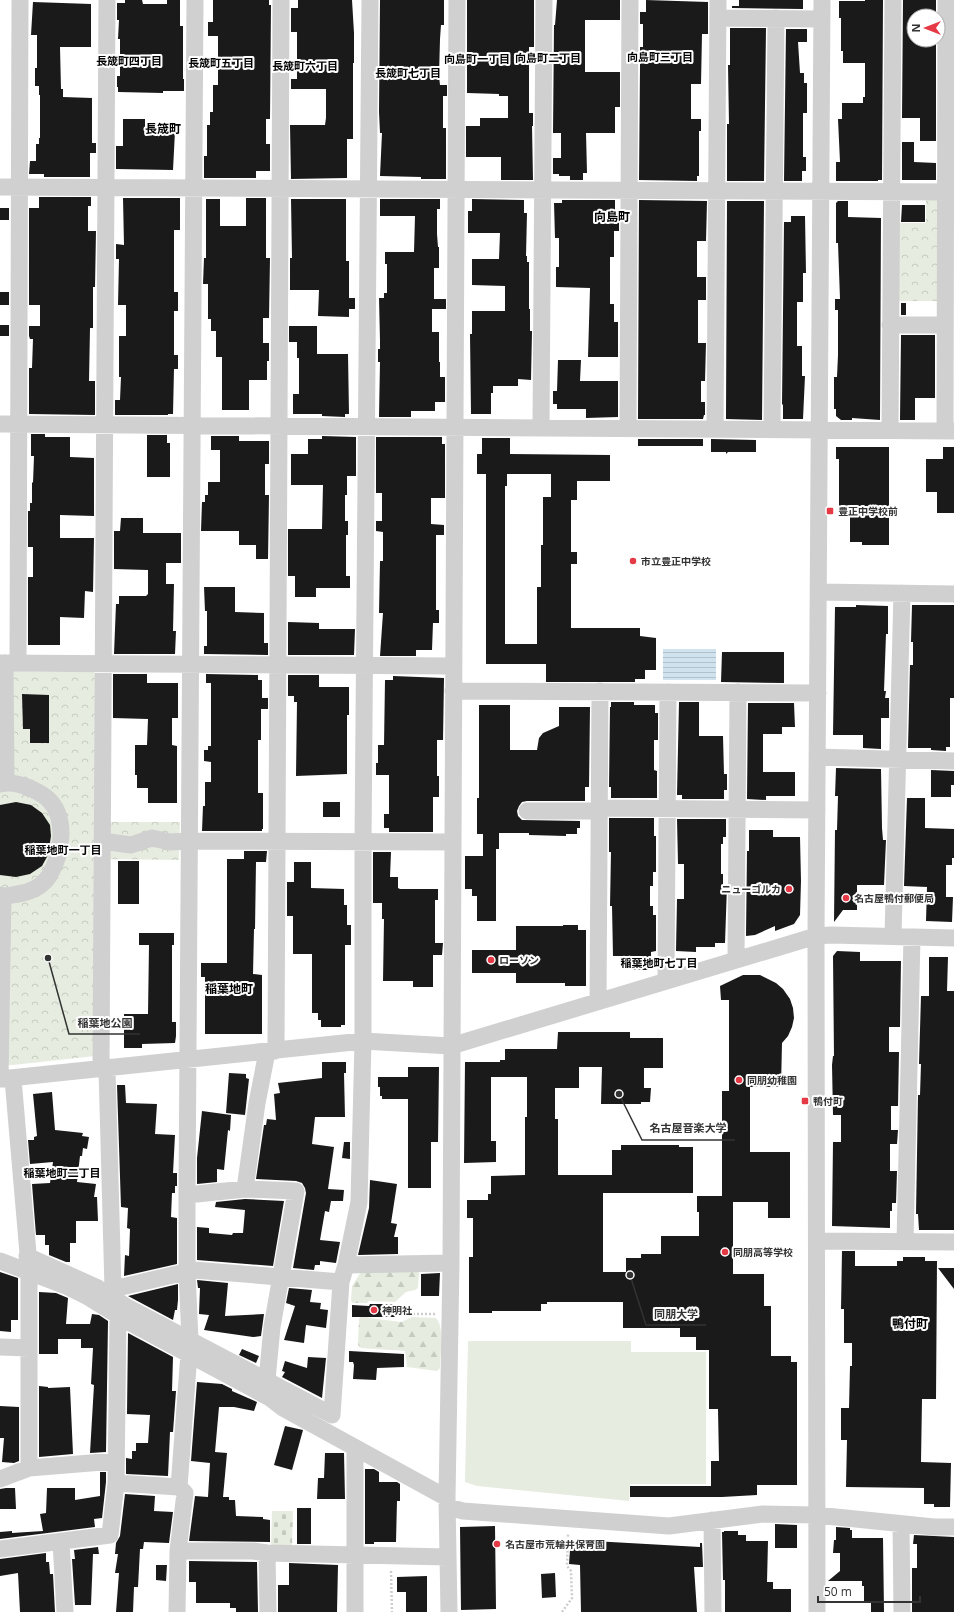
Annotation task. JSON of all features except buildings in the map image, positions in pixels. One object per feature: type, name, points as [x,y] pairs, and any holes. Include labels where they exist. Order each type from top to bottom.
[{"type":"street","points":[[20,0],[19,424],[3,783],[22,785],[49,799],[57,815],[61,836],[60,850],[49,877],[37,888],[26,892],[1,896],[4,1079],[28,1264],[29,1468]]},
{"type":"street","points":[[0,1549],[110,1535],[116,1483],[115,1461],[118,1315],[114,1294],[104,1069],[102,841],[107,0]]},
{"type":"street","points":[[179,1487],[189,1348],[187,1195],[195,0]]},
{"type":"street","points":[[245,1189],[257,1103],[272,1051],[278,841],[281,0]]},
{"type":"street","points":[[28,1264],[88,1297],[127,1321],[267,1380],[332,1415],[341,1282],[359,1202],[363,1041],[363,842],[370,0]]},
{"type":"street","points":[[449,1612],[448,1503],[451,1263],[457,0]]},
{"type":"street","points":[[541,427],[544,0]]},
{"type":"street","points":[[628,428],[630,0]]},
{"type":"street","points":[[714,429],[718,0]]},
{"type":"street","points":[[816,1612],[816,936],[822,0]]},
{"type":"street","points":[[890,430],[890,192],[893,0]]},
{"type":"street","points":[[0,424],[949,431],[945,325],[950,192],[946,0]]},
{"type":"street","points":[[718,18],[822,19]]},
{"type":"street","points":[[772,429],[776,18]]},
{"type":"street","points":[[0,187],[950,192]]},
{"type":"street","points":[[890,325],[945,325]]},
{"type":"street","points":[[819,592],[954,594]]},
{"type":"street","points":[[893,936],[902,593]]},
{"type":"street","points":[[8,663],[453,666]]},
{"type":"street","points":[[453,691],[818,693]]},
{"type":"street","points":[[598,1002],[600,691]]},
{"type":"street","points":[[666,981],[668,692]]},
{"type":"street","points":[[736,960],[738,692]]},
{"type":"street","points":[[817,757],[954,761]]},
{"type":"street","points":[[527,811],[667,808],[817,810]]},
{"type":"street","points":[[102,841],[131,845],[152,838],[170,842],[452,842]]},
{"type":"street","points":[[4,1079],[363,1041],[451,1046],[816,936],[831,935],[954,938]]},
{"type":"street","points":[[904,1242],[912,937]]},
{"type":"street","points":[[187,1195],[245,1189],[296,1191],[272,1327],[267,1380]]},
{"type":"street","points":[[816,1242],[954,1242]]},
{"type":"street","points":[[0,1261],[28,1264],[114,1294],[127,1307],[189,1348],[270,1398],[283,1408],[463,1511],[669,1526],[763,1514],[816,1515],[934,1527],[954,1527]]},
{"type":"street","points":[[346,1265],[451,1263]]},
{"type":"street","points":[[114,1294],[194,1270],[341,1282]]},
{"type":"street","points":[[0,1347],[29,1348]]},
{"type":"street","points":[[355,1448],[355,1612]]},
{"type":"street","points":[[0,1479],[29,1468],[115,1461]]},
{"type":"street","points":[[116,1483],[179,1487],[185,1493],[178,1551],[177,1612]]},
{"type":"street","points":[[712,1520],[713,1612]]},
{"type":"street","points":[[901,1524],[902,1612]]},
{"type":"street","points":[[62,1542],[66,1612]]},
{"type":"street","points":[[178,1551],[253,1551],[267,1553],[354,1556],[448,1557]]},
{"type":"street","points":[[267,1553],[268,1612]]},
{"type":"path","points":[[409,1314],[450,1314]]},
{"type":"path","points":[[562,1612],[572,1598],[571,1571],[567,1566],[569,1519]]},
{"type":"path","points":[[391,1557],[392,1612]]},
{"type":"path","points":[[564,1608],[565,1612]]},
{"type":"green space","points":[[926,199],[940,199],[942,301],[895,301],[895,223],[926,223]]},
{"type":"green space","points":[[0,672],[94,672],[98,677],[97,822],[180,822],[179,860],[96,859],[95,1056],[13,1065],[0,1065]]},
{"type":"green space","points":[[417,1270],[419,1272],[418,1288],[406,1292],[395,1302],[369,1301],[367,1303],[353,1303],[351,1301],[352,1286],[361,1272]]},
{"type":"green space","points":[[366,1315],[369,1318],[401,1322],[412,1317],[436,1318],[439,1322],[441,1335],[440,1368],[437,1371],[407,1367],[405,1351],[361,1348],[358,1345],[359,1319],[361,1316]]},
{"type":"green space","points":[[468,1341],[631,1341],[631,1352],[706,1352],[706,1484],[630,1484],[629,1501],[477,1486],[465,1482]]},
{"type":"green space","points":[[272,1511],[293,1511],[292,1548],[271,1547]]},
{"type":"water","points":[[663,649],[716,649],[716,680],[663,680]]},
{"type":"place","name":"豊正中学校前","points":[[830,511]]},
{"type":"place","name":"市立豊正中学校","points":[[633,561]]},
{"type":"place","name":"ニューゴルカ","points":[[789,889]]},
{"type":"place","name":"名古屋鴨付郵便局","points":[[846,898]]},
{"type":"place","name":"稲葉地公園","points":[[48,958]]},
{"type":"place","name":"ローソン","points":[[491,960]]},
{"type":"place","name":"同朋幼稚園","points":[[739,1080]]},
{"type":"place","name":"名古屋音楽大学","points":[[619,1094]]},
{"type":"place","name":"鴨付町","points":[[805,1101]]},
{"type":"place","name":"同朋高等学校","points":[[725,1252]]},
{"type":"place","name":"同朋大学","points":[[630,1275]]},
{"type":"place","name":"神明社","points":[[374,1310]]},
{"type":"place","name":"名古屋市荒輪井保育園","points":[[497,1544]]},
{"type":"district","name":"向島町三丁目","points":[[660,57]]},
{"type":"district","name":"向島町二丁目","points":[[548,58]]},
{"type":"district","name":"向島町一丁目","points":[[477,59]]},
{"type":"district","name":"長筬町四丁目","points":[[129,61]]},
{"type":"district","name":"長筬町五丁目","points":[[221,63]]},
{"type":"district","name":"長筬町六丁目","points":[[305,66]]},
{"type":"district","name":"長筬町七丁目","points":[[408,73]]},
{"type":"district","name":"長筬町","points":[[163,129]]},
{"type":"district","name":"向島町","points":[[612,217]]},
{"type":"district","name":"稲葉地町一丁目","points":[[63,850]]},
{"type":"district","name":"稲葉地町七丁目","points":[[659,963]]},
{"type":"district","name":"稲葉地町","points":[[229,989]]},
{"type":"district","name":"稲葉地町二丁目","points":[[62,1173]]},
{"type":"district","name":"鴨付町","points":[[910,1324]]}]
